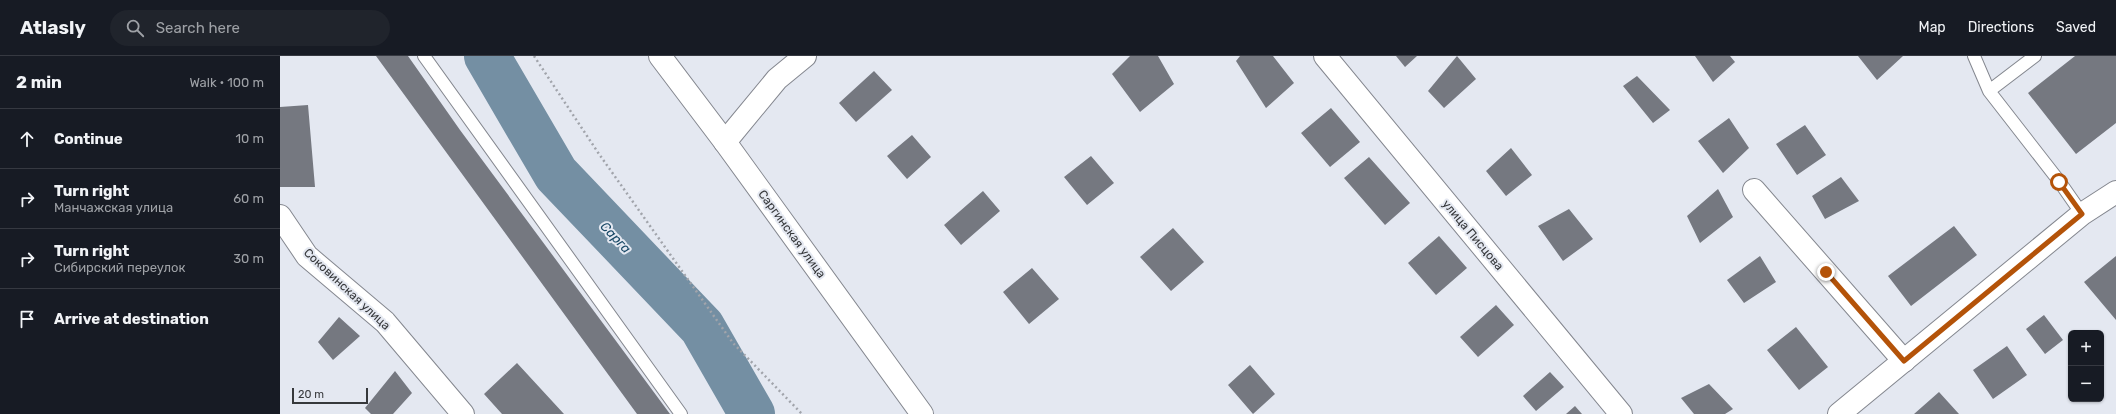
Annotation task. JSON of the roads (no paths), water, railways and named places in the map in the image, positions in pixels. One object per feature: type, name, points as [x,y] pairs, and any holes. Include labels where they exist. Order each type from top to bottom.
[{"type":"street","name":"Саргинская улица","points":[[660,56],[725,142],[922,414]]},
{"type":"street","points":[[725,142],[777,79],[805,56]]},
{"type":"street","name":"улица Писцова","points":[[1325,56],[1621,414]]},
{"type":"street","points":[[1754,190],[1904,361]]},
{"type":"street","points":[[1839,414],[2082,214],[2116,192]]},
{"type":"street","name":"Соковинская улица","points":[[280,216],[308,256],[385,322],[463,414]]},
{"type":"lane","points":[[424,56],[681,414]]},
{"type":"lane","points":[[1974,56],[1989,91],[2082,214]]},
{"type":"lane","points":[[1989,91],[2035,56]]},
{"type":"waterway","name":"Сарга","points":[[487,56],[556,174],[702,327],[752,414]]}]
